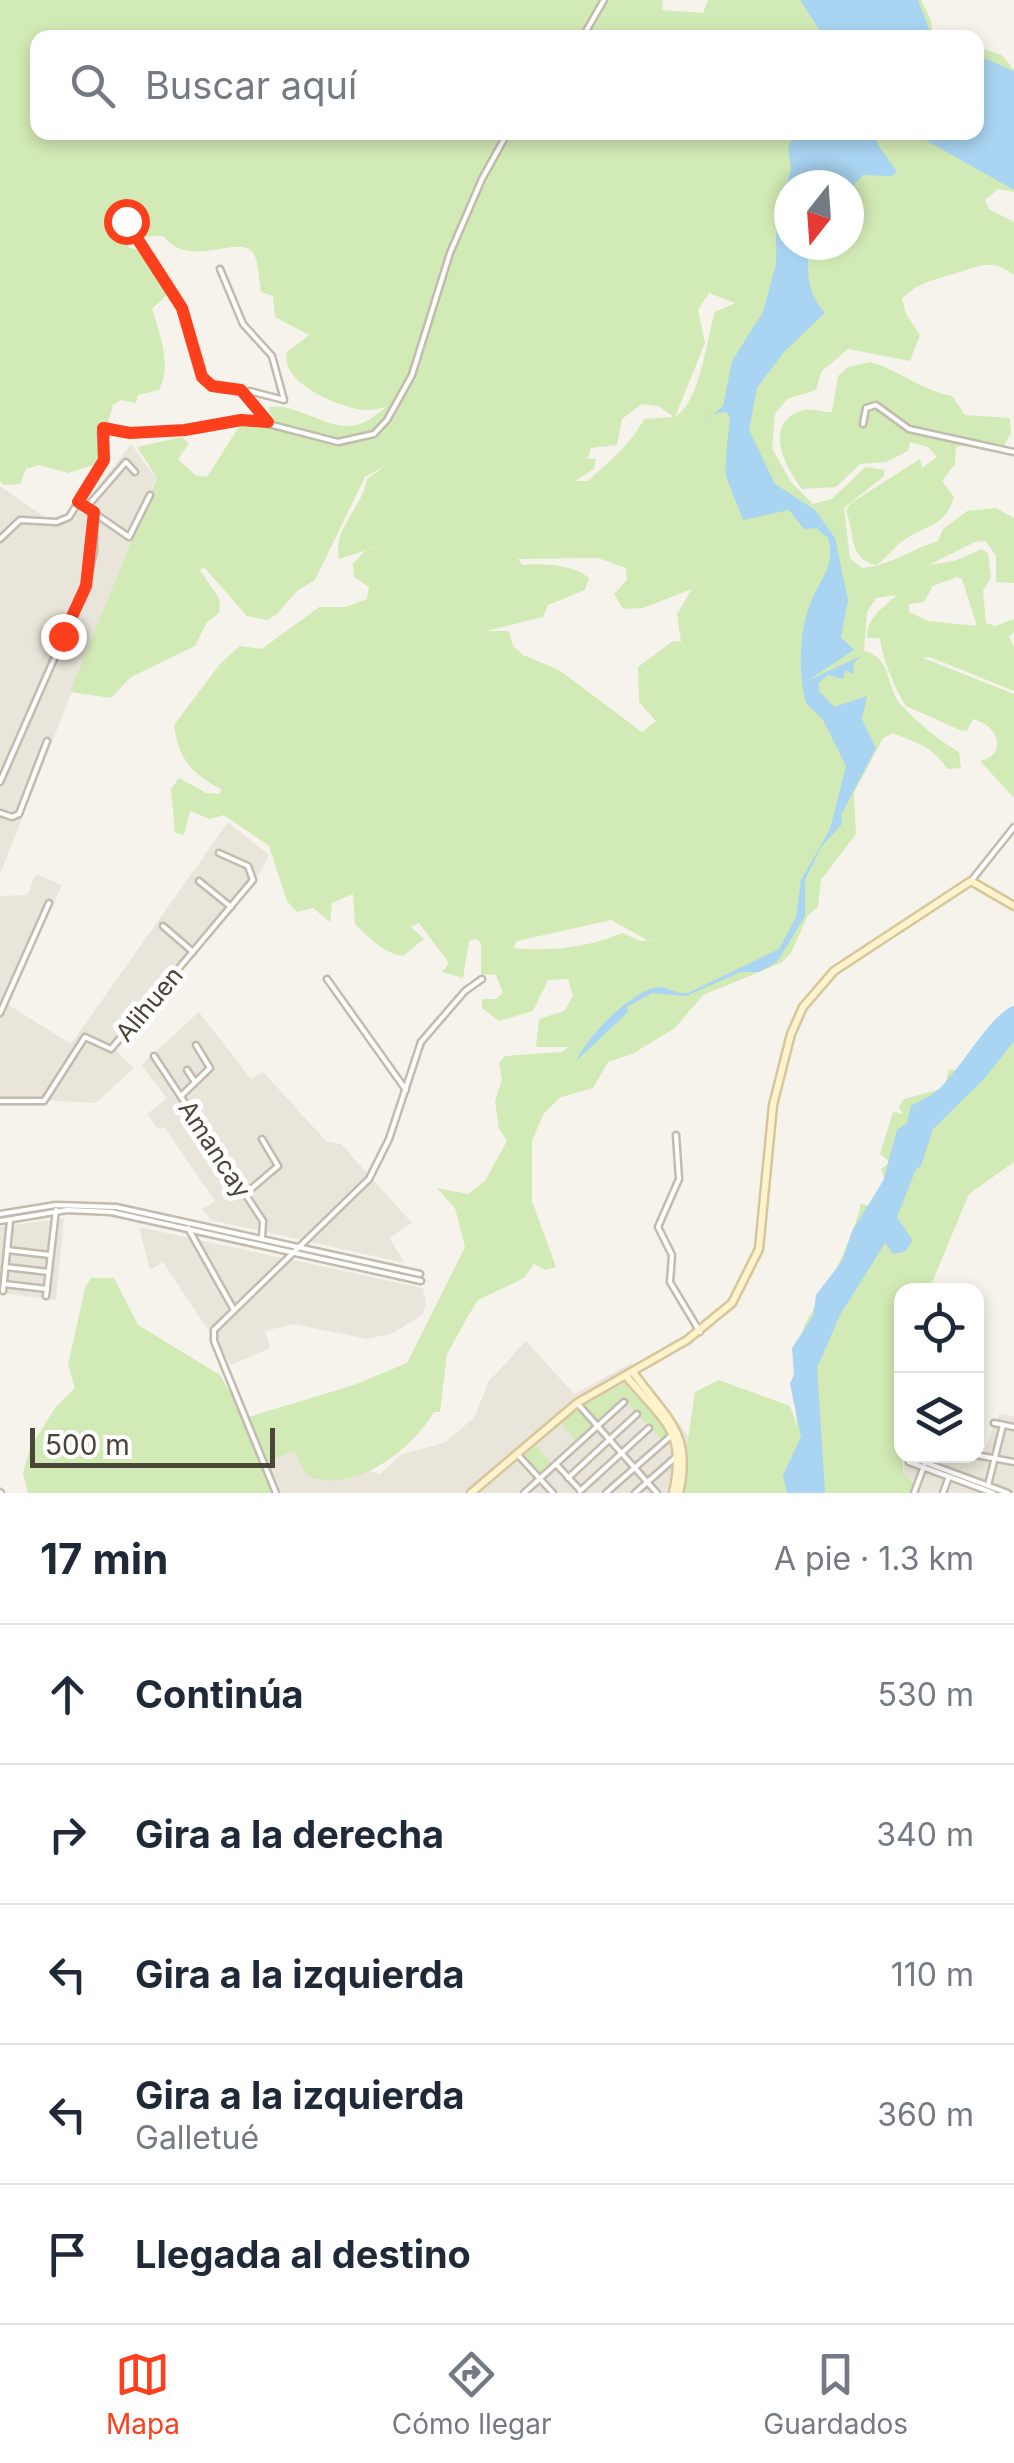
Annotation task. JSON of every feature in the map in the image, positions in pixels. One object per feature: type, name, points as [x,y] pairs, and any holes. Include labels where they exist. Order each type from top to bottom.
[{"type":"street","points":[[587,30],[604,0]]},
{"type":"street","points":[[0,540],[20,520],[65,520],[104,460],[101,433],[106,426],[130,433],[185,430],[241,420],[268,422],[346,442],[370,436],[385,424],[425,343],[450,253],[482,178],[503,140]]},
{"type":"street","points":[[126,221],[182,308],[202,377],[212,386],[235,386],[268,422]]},
{"type":"street","points":[[220,269],[243,324],[272,356],[284,400],[250,391],[245,394]]},
{"type":"street","points":[[863,424],[866,408],[876,405],[908,428],[1014,452]]},
{"type":"street","points":[[86,508],[126,462],[135,472]]},
{"type":"street","points":[[78,502],[129,537],[150,495]]},
{"type":"street","points":[[0,782],[86,586],[94,512]]},
{"type":"street","points":[[0,813],[12,817],[19,814],[46,741]]},
{"type":"street","points":[[471,1493],[577,1402],[700,1332],[732,1303],[757,1258],[773,1105],[791,1034],[804,1006],[834,971],[971,881],[1014,826]]},
{"type":"street","name":"Alihuen","points":[[0,1101],[44,1101],[84,1038],[111,1049],[254,875],[246,865],[219,853]]},
{"type":"street","points":[[971,881],[1014,906]]},
{"type":"street","points":[[200,882],[231,907]]},
{"type":"street","points":[[0,1014],[48,903]]},
{"type":"street","points":[[163,926],[194,952]]},
{"type":"street","points":[[327,979],[406,1090]]},
{"type":"street","points":[[276,1493],[214,1340],[216,1326],[374,1172],[421,1042],[466,991],[482,979]]},
{"type":"street","points":[[180,1096],[210,1065],[196,1045]]},
{"type":"street","name":"Amancay","points":[[154,1056],[264,1223],[261,1242]]},
{"type":"street","points":[[187,1070],[195,1082]]},
{"type":"street","points":[[676,1135],[679,1180],[658,1226],[672,1255],[671,1285],[700,1332]]},
{"type":"street","points":[[245,1194],[278,1166],[262,1139]]},
{"type":"street","points":[[56,1208],[111,1212],[285,1250],[316,1251],[353,1262]]},
{"type":"street","points":[[46,1296],[56,1208]]},
{"type":"street","points":[[0,1218],[56,1208],[128,1209],[420,1278]]},
{"type":"street","points":[[10,1217],[4,1288],[46,1289]]},
{"type":"street","points":[[188,1228],[234,1310]]},
{"type":"street","points":[[308,1239],[316,1251]]},
{"type":"street","points":[[7,1250],[50,1255]]},
{"type":"street","points":[[285,1250],[286,1260]]},
{"type":"street","points":[[6,1267],[48,1272]]},
{"type":"street","points":[[630,1374],[674,1433],[686,1460],[676,1493]]},
{"type":"street","points":[[577,1402],[657,1493]]},
{"type":"street","points":[[524,1493],[624,1402]]},
{"type":"street","points":[[568,1478],[637,1414]]},
{"type":"street","points":[[994,1423],[1014,1427]]},
{"type":"street","points":[[988,1490],[1004,1425]]},
{"type":"street","points":[[556,1464],[581,1492],[649,1428]]},
{"type":"street","points":[[674,1433],[680,1453],[676,1493]]},
{"type":"street","points":[[606,1493],[674,1433]]},
{"type":"street","points":[[635,1493],[680,1453]]},
{"type":"street","points":[[518,1454],[553,1493]]},
{"type":"street","points":[[984,1457],[1014,1462]]},
{"type":"street","points":[[924,1464],[988,1490]]},
{"type":"street","points":[[924,1464],[949,1477],[1008,1493]]},
{"type":"street","points":[[914,1493],[924,1464]]},
{"type":"street","points":[[943,1493],[949,1477]]},
{"type":"shaded area","points":[[131,444],[156,478],[0,874],[0,486],[44,517],[58,519],[66,516],[76,497],[87,501]]},
{"type":"shaded area","points":[[228,822],[269,855],[258,876],[116,1051],[134,1068],[96,1103],[0,1098],[0,896],[27,895],[36,874],[62,885],[7,1004],[71,1044]]},
{"type":"shaded area","points":[[199,1012],[251,1079],[263,1072],[326,1141],[341,1144],[412,1223],[389,1238],[405,1263],[211,1220],[202,1209],[215,1201],[164,1127],[158,1129],[147,1114],[167,1098],[141,1065]]},
{"type":"shaded area","points":[[64,1218],[56,1300],[0,1293],[0,1227]]},
{"type":"shaded area","points":[[139,1227],[423,1288],[426,1305],[422,1315],[393,1333],[368,1339],[293,1324],[265,1331],[270,1348],[231,1365],[163,1262],[150,1270]]},
{"type":"shaded area","points":[[526,1341],[574,1394],[631,1363],[689,1437],[692,1456],[682,1493],[273,1493],[262,1463],[295,1450],[380,1474],[402,1454],[444,1443],[474,1418],[489,1381]]},
{"type":"shaded area","points":[[999,1414],[1014,1416],[1014,1493],[904,1493],[904,1463],[984,1463],[984,1451]]},
{"type":"green space","points":[[0,0],[663,0],[662,10],[703,13],[708,0],[921,0],[931,20],[932,30],[30,30],[30,140],[984,140],[984,49],[1002,55],[1014,70],[1014,192],[998,189],[985,200],[989,209],[1014,222],[1014,275],[998,266],[984,265],[913,289],[902,299],[906,314],[920,335],[910,361],[848,349],[821,372],[816,390],[787,399],[775,414],[772,448],[791,482],[813,504],[832,499],[865,467],[885,470],[883,477],[844,508],[850,558],[862,568],[938,541],[943,529],[967,511],[996,508],[1014,518],[1014,583],[996,582],[996,556],[986,541],[975,542],[929,565],[954,561],[982,549],[988,553],[991,577],[983,591],[986,623],[995,626],[1014,619],[1014,632],[1009,637],[1014,647],[1014,691],[930,657],[923,658],[1014,694],[1014,798],[980,761],[995,752],[997,746],[989,727],[973,719],[967,731],[960,730],[906,706],[890,673],[880,638],[867,638],[872,619],[897,595],[876,598],[867,612],[864,651],[885,667],[903,707],[959,752],[961,768],[947,769],[930,750],[893,733],[883,738],[854,793],[856,834],[821,880],[818,907],[808,915],[791,953],[781,963],[703,995],[675,1028],[634,1053],[608,1062],[593,1088],[561,1097],[544,1113],[532,1141],[532,1201],[556,1267],[545,1270],[534,1264],[524,1278],[478,1300],[447,1354],[440,1412],[434,1412],[397,1453],[364,1473],[346,1479],[310,1477],[294,1451],[262,1464],[276,1493],[28,1493],[23,1473],[30,1448],[55,1408],[75,1388],[68,1365],[85,1288],[91,1278],[114,1278],[138,1325],[220,1375],[245,1418],[354,1385],[407,1363],[465,1247],[455,1208],[437,1188],[468,1194],[485,1181],[507,1141],[499,1129],[495,1101],[502,1080],[499,1063],[505,1056],[562,1052],[569,1047],[536,1047],[539,1019],[564,1011],[573,996],[568,979],[548,980],[533,1011],[499,1021],[482,1008],[482,999],[496,999],[503,993],[496,975],[481,974],[481,943],[476,939],[469,941],[463,978],[442,972],[449,963],[419,923],[411,927],[424,939],[403,956],[389,952],[355,924],[353,894],[332,903],[330,922],[313,908],[297,912],[287,901],[269,846],[224,815],[210,819],[190,811],[184,835],[175,833],[171,789],[179,778],[206,793],[220,794],[221,789],[188,763],[174,725],[220,664],[240,646],[262,649],[319,607],[346,607],[367,599],[369,587],[354,577],[353,564],[365,551],[385,544],[339,559],[338,548],[367,479],[386,465],[365,477],[315,580],[298,590],[276,615],[267,620],[247,616],[204,567],[200,570],[220,600],[219,613],[207,622],[195,646],[131,677],[111,698],[70,692],[157,478],[137,447],[182,437],[189,444],[178,459],[195,475],[207,477],[240,425],[276,425],[268,407],[291,409],[349,426],[364,423],[387,407],[363,410],[339,404],[312,391],[292,374],[287,352],[309,335],[275,317],[273,296],[261,292],[256,259],[250,250],[230,247],[188,251],[175,247],[163,236],[130,237],[128,247],[145,253],[169,293],[152,309],[165,360],[159,390],[138,395],[136,403],[121,400],[113,405],[96,464],[68,473],[39,465],[26,469],[20,484],[4,485],[0,481]],"holes":[[[709,293],[735,303],[715,312],[697,384],[684,409],[675,417],[705,343],[698,310]],[[642,404],[658,406],[674,417],[644,419],[626,445],[588,481],[575,481],[594,469],[596,459],[588,459],[591,448],[617,445],[622,419]],[[598,558],[626,568],[627,580],[614,594],[623,609],[643,608],[692,589],[677,614],[681,642],[673,641],[638,667],[639,702],[656,721],[642,732],[559,670],[523,655],[513,646],[509,631],[486,631],[543,617],[548,605],[585,590],[589,578],[575,570],[522,565],[518,559]],[[957,577],[962,579],[977,626],[928,621],[909,612],[909,604],[924,602],[933,586]],[[611,920],[647,940],[658,939],[641,941],[622,933],[569,947],[513,948],[517,941]]]},
{"type":"green space","points":[[871,362],[952,396],[965,415],[1010,418],[1011,433],[1002,449],[976,443],[956,447],[955,464],[942,481],[954,497],[951,506],[936,523],[902,541],[876,565],[856,551],[846,511],[851,503],[920,459],[922,468],[937,457],[928,447],[910,442],[908,451],[886,462],[860,464],[836,487],[802,489],[780,446],[783,425],[789,417],[809,410],[832,412],[838,376],[848,367]]},
{"type":"green space","points":[[1014,1005],[1014,1162],[969,1194],[932,1283],[894,1283],[894,1463],[903,1463],[904,1475],[917,1485],[914,1493],[680,1493],[695,1392],[719,1380],[790,1406],[797,1426],[796,1370],[803,1328],[839,1263],[861,1204],[870,1206],[885,1179],[881,1169],[890,1162],[880,1154],[893,1112],[903,1114],[899,1107],[904,1099],[944,1088],[949,1069],[956,1070],[989,1028]]},
{"type":"green space","points":[[628,1382],[668,1431],[662,1440],[625,1400],[599,1422],[581,1405]]},
{"type":"green space","points":[[575,1405],[594,1425],[576,1442],[560,1421],[535,1445],[552,1464],[540,1475],[523,1453]]},
{"type":"water","points":[[800,0],[918,0],[929,30],[819,30]]},
{"type":"water","points":[[984,58],[1014,71],[1014,190],[925,140],[984,140]]},
{"type":"water","points":[[792,140],[877,140],[897,172],[891,176],[864,175],[864,170],[790,170],[788,148]]},
{"type":"water","points":[[776,260],[809,260],[809,281],[825,313],[784,352],[757,388],[749,430],[775,484],[815,510],[835,538],[848,600],[841,637],[854,650],[807,681],[861,656],[853,664],[854,674],[845,670],[843,679],[828,675],[819,683],[819,691],[834,707],[867,696],[862,719],[876,748],[841,815],[842,824],[821,847],[805,880],[805,916],[777,962],[759,972],[741,972],[686,996],[652,993],[627,1007],[628,1012],[576,1061],[607,1020],[639,994],[660,987],[688,993],[779,949],[796,917],[801,880],[830,829],[846,766],[823,720],[806,703],[802,679],[805,621],[828,567],[828,538],[816,528],[804,529],[789,510],[743,520],[726,476],[730,417],[726,412],[713,414],[723,406],[732,361],[763,312]]},
{"type":"water","points":[[1014,1006],[1014,1041],[984,1079],[933,1129],[897,1217],[913,1241],[904,1252],[893,1254],[885,1243],[840,1315],[817,1368],[825,1493],[787,1493],[783,1475],[801,1437],[790,1384],[794,1374],[792,1348],[813,1316],[816,1295],[842,1261],[852,1231],[883,1181],[897,1130],[907,1123],[911,1106],[939,1089],[986,1030]]},
{"type":"route","points":[[63,636],[86,586],[93,555],[90,530],[94,512],[78,502],[102,466],[103,428],[110,426],[130,433],[185,430],[241,420],[268,422],[241,390],[235,386],[212,386],[202,377],[182,308],[147,248],[133,235],[126,221]]}]
